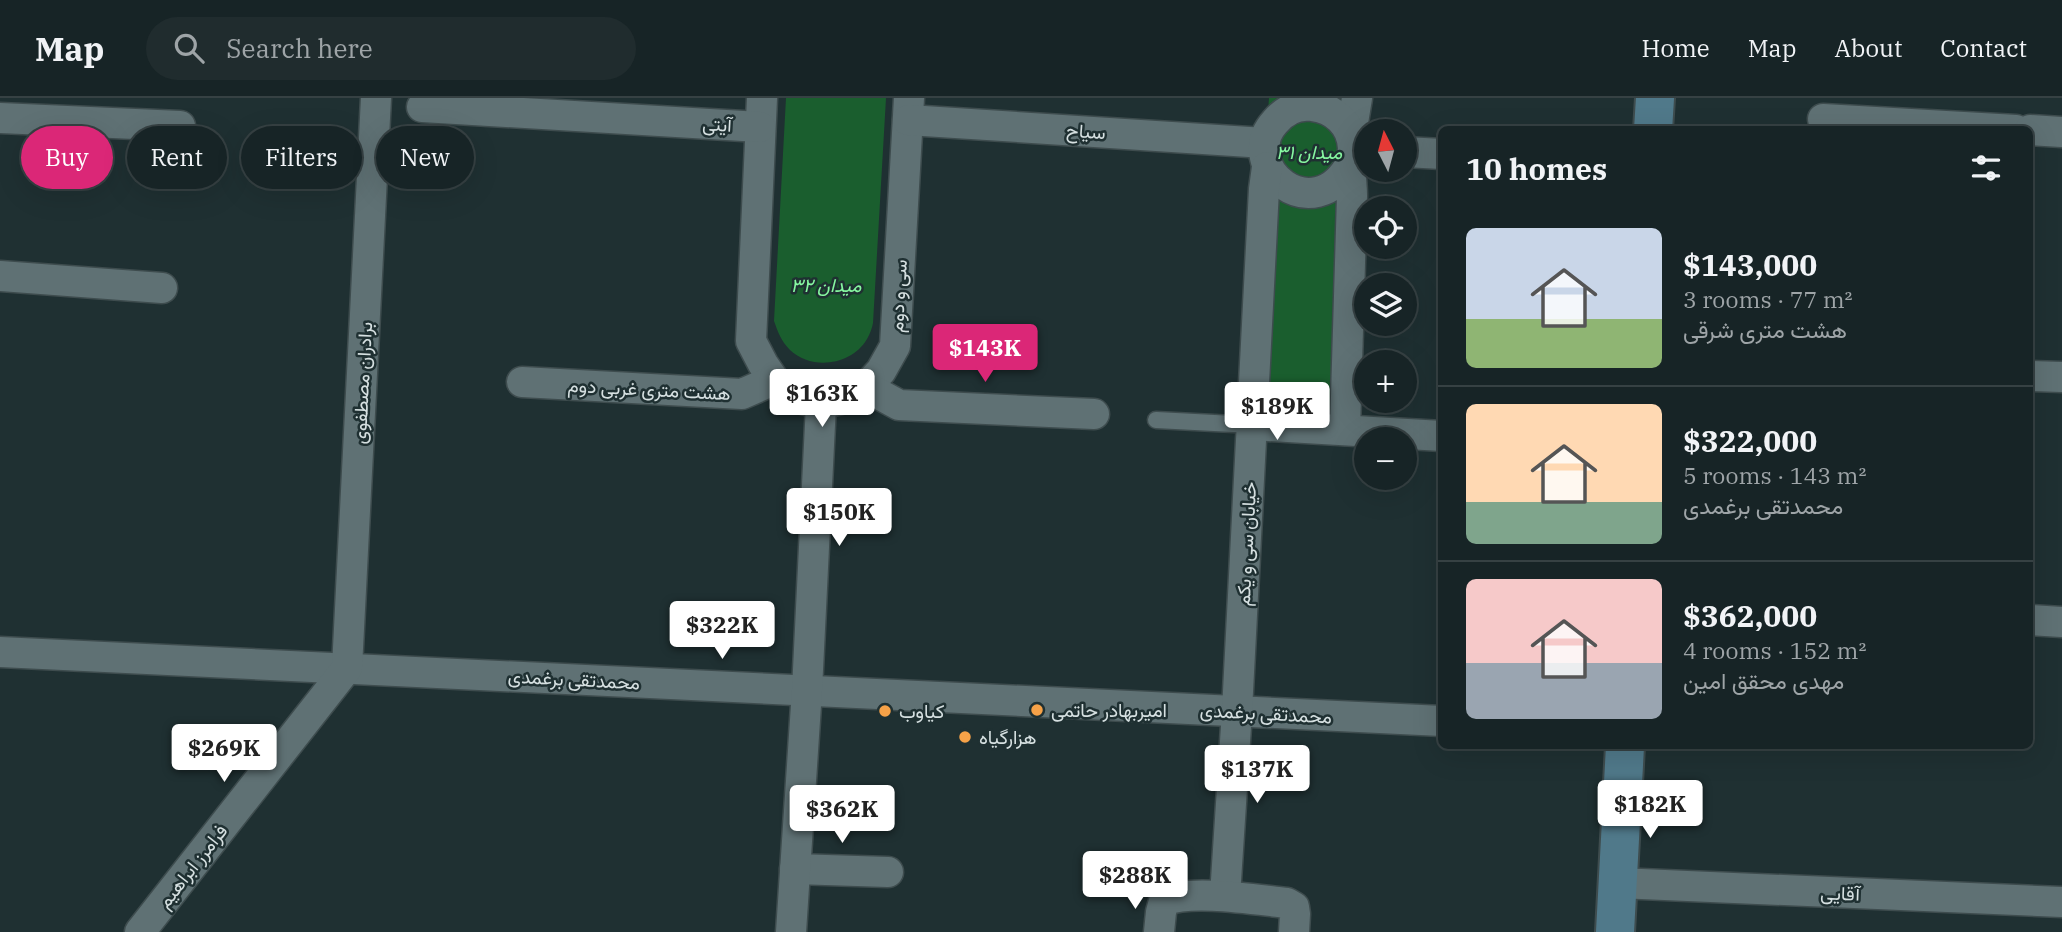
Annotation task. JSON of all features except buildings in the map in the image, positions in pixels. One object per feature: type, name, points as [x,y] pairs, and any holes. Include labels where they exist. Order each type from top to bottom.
[{"type":"main road","points":[[1653,126],[1655,98]]},
{"type":"main road","points":[[1615,932],[1625,749]]},
{"type":"street","name":"برادران مصطفوی","points":[[347,668],[376,98]]},
{"type":"street","name":"خیابان سی و یکم","points":[[1225,896],[1269,98]]},
{"type":"street","points":[[1356,119],[1357,98]]},
{"type":"street","points":[[1354,147],[1344,122],[1334,113],[1307,105],[1293,108],[1271,125],[1266,149],[1276,179],[1288,189],[1303,194],[1332,187],[1344,177],[1354,152]]},
{"type":"street","name":"آیتی","points":[[422,107],[761,113]]},
{"type":"street","name":"سیاح","points":[[909,109],[1266,149]]},
{"type":"street","name":"سی و دوم","points":[[821,404],[845,398],[866,387],[881,371],[895,346],[909,109]]},
{"type":"street","points":[[761,113],[751,341],[774,380],[792,396],[821,404],[792,932]]},
{"type":"street","points":[[0,118],[160,126]]},
{"type":"street","points":[[1823,119],[1946,126]]},
{"type":"street","points":[[2033,130],[2062,132]]},
{"type":"street","points":[[1418,152],[1438,153]]},
{"type":"street","points":[[1345,430],[1354,165]]},
{"type":"street","points":[[0,276],[162,288]]},
{"type":"street","points":[[2033,376],[2062,377]]},
{"type":"street","name":"هشت متری غربی دوم","points":[[522,382],[742,394],[774,380]]},
{"type":"street","points":[[866,387],[899,405],[1094,414]]},
{"type":"street","points":[[1253,425],[1438,436]]},
{"type":"street","points":[[2033,621],[2062,622]]},
{"type":"street","name":"محمدتقی برغمدی","points":[[0,652],[1438,721]]},
{"type":"street","name":"فرامرز ابراهیم","points":[[140,932],[347,668]]},
{"type":"street","points":[[795,869],[888,873]]},
{"type":"street","name":"آقایی","points":[[1618,883],[2062,902]]},
{"type":"street","points":[[1159,932],[1164,901],[1173,897],[1225,896],[1287,903],[1294,907],[1294,932]]},
{"type":"lane","points":[[1156,419],[1253,425]]},
{"type":"green space","name":"میدان ۳۲","points":[[786,98],[886,98],[873,323],[860,348],[852,355],[831,362],[820,363],[799,357],[784,343],[774,321]]},
{"type":"green space","name":"میدان ۳۱","points":[[1269,98],[1355,98],[1334,419],[1261,415]]},
{"type":"place","name":"امیربهادر حاتمی","points":[[1037,710]]},
{"type":"place","name":"کیاوب","points":[[885,711]]},
{"type":"place","name":"هزارگیاه","points":[[965,737]]}]
